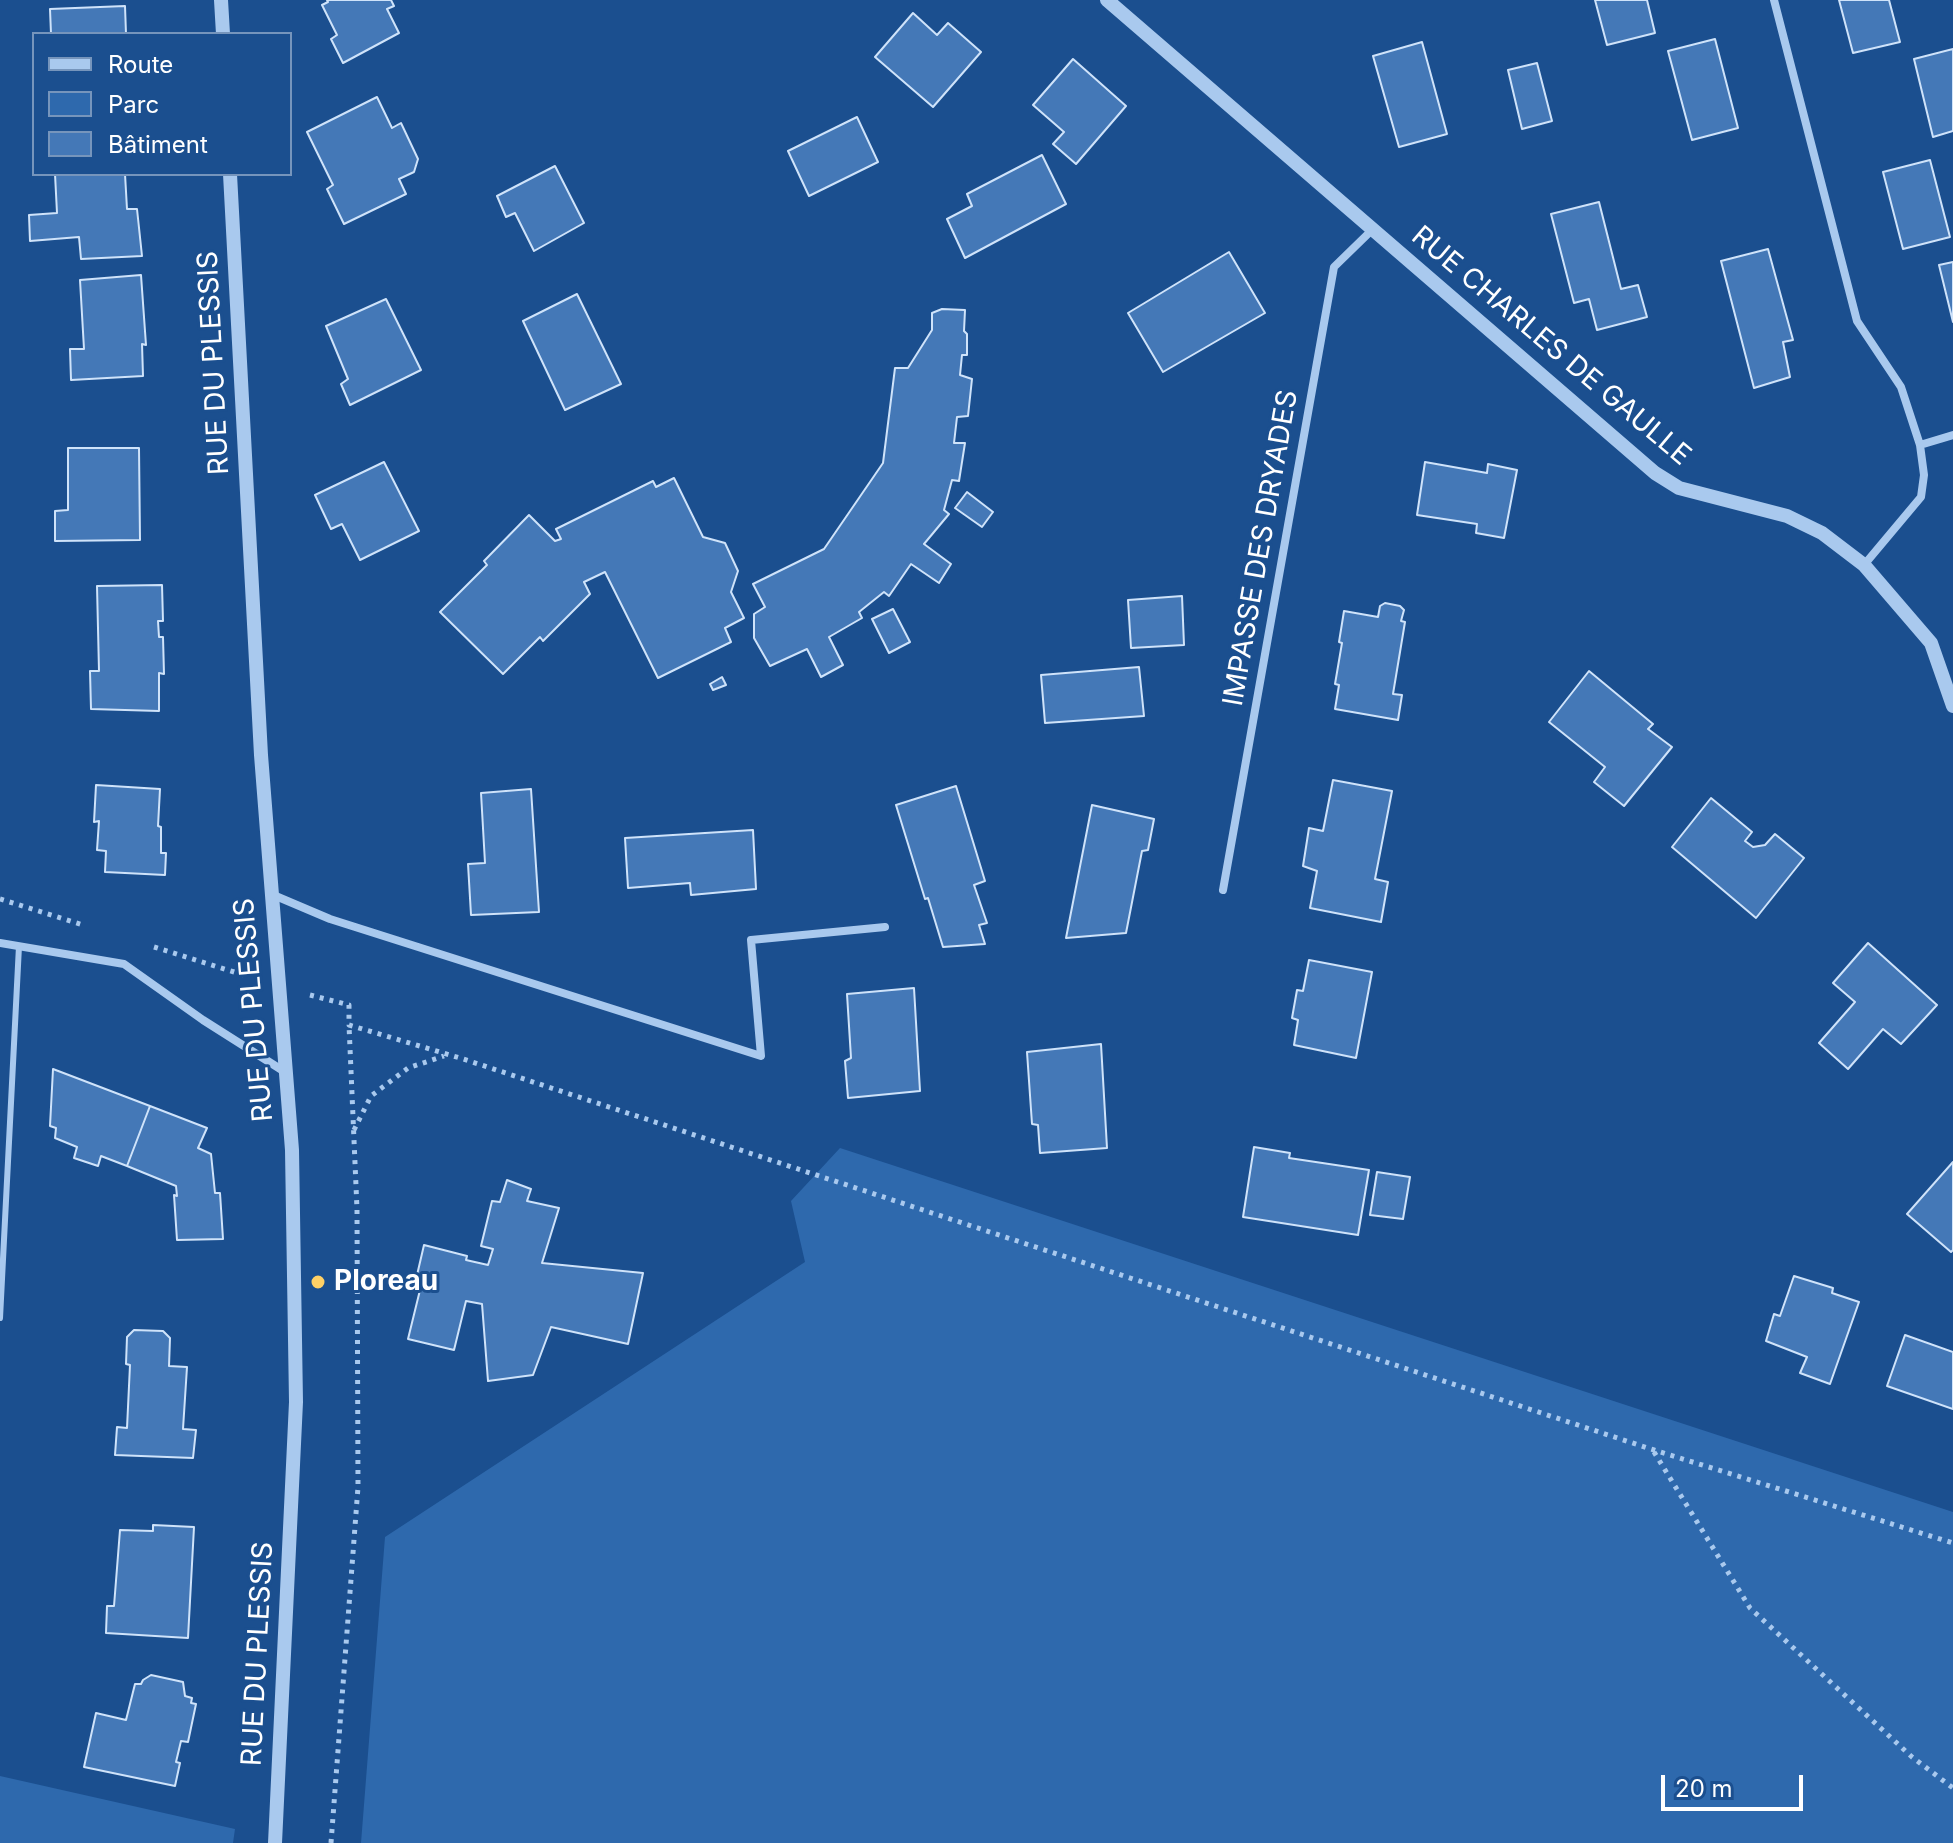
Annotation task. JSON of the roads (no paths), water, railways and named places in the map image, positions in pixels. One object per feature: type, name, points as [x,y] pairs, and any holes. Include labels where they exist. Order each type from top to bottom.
[{"type":"street","points":[[221,0],[223,32]]},
{"type":"street","name":"RUE CHARLES DE GAULLE","points":[[1107,0],[1655,473],[1679,488],[1787,516],[1822,533],[1864,565],[1931,643],[1953,706]]},
{"type":"street","points":[[1774,0],[1857,321],[1901,387],[1920,445],[1924,475],[1921,497],[1864,565]]},
{"type":"street","name":"RUE DU PLESSIS","points":[[230,176],[270,894],[281,987],[292,1150],[296,1402],[275,1843]]},
{"type":"street","name":"IMPASSE DES DRYADES","points":[[1223,890],[1334,267],[1373,229]]},
{"type":"street","points":[[1920,445],[1953,435]]},
{"type":"street","points":[[270,894],[330,919],[761,1056],[751,940],[885,927]]},
{"type":"street","points":[[0,943],[124,964],[203,1020],[286,1072]]},
{"type":"lane","points":[[0,1318],[19,946]]},
{"type":"place","name":"Ploreau","points":[[318,1282]]}]
